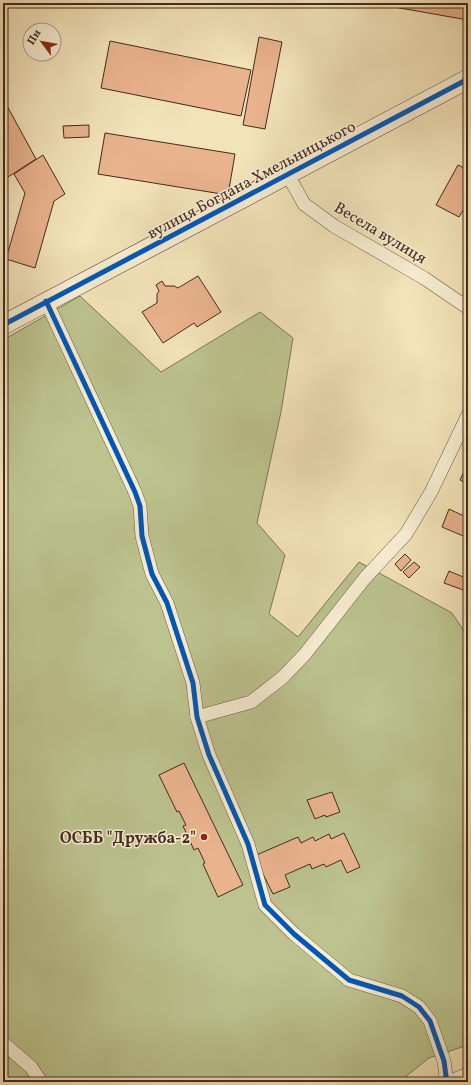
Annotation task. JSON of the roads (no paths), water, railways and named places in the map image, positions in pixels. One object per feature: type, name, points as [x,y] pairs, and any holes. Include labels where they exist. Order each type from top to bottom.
[{"type":"street","name":"вулиця Богдана Хмельницького","points":[[3,325],[46,301],[288,175],[468,78]]},
{"type":"street","name":"Весела вулиця","points":[[288,175],[304,204],[334,226],[424,278],[468,308]]},
{"type":"street","points":[[46,301],[135,492],[140,506],[142,536],[152,574],[167,603],[193,683],[197,717],[209,755],[248,844],[265,905],[274,916],[349,980],[402,996],[419,1007],[430,1021],[444,1061],[446,1076],[443,1082]]},
{"type":"street","points":[[197,717],[251,702],[282,678],[305,654],[364,578],[406,534],[431,492],[468,415]]},
{"type":"street","points":[[3,1043],[31,1067],[40,1082]]},
{"type":"street","points":[[448,1082],[468,1074]]},
{"type":"place","name":"ОСББ \"Дружба-2\"","points":[[204,837]]}]
